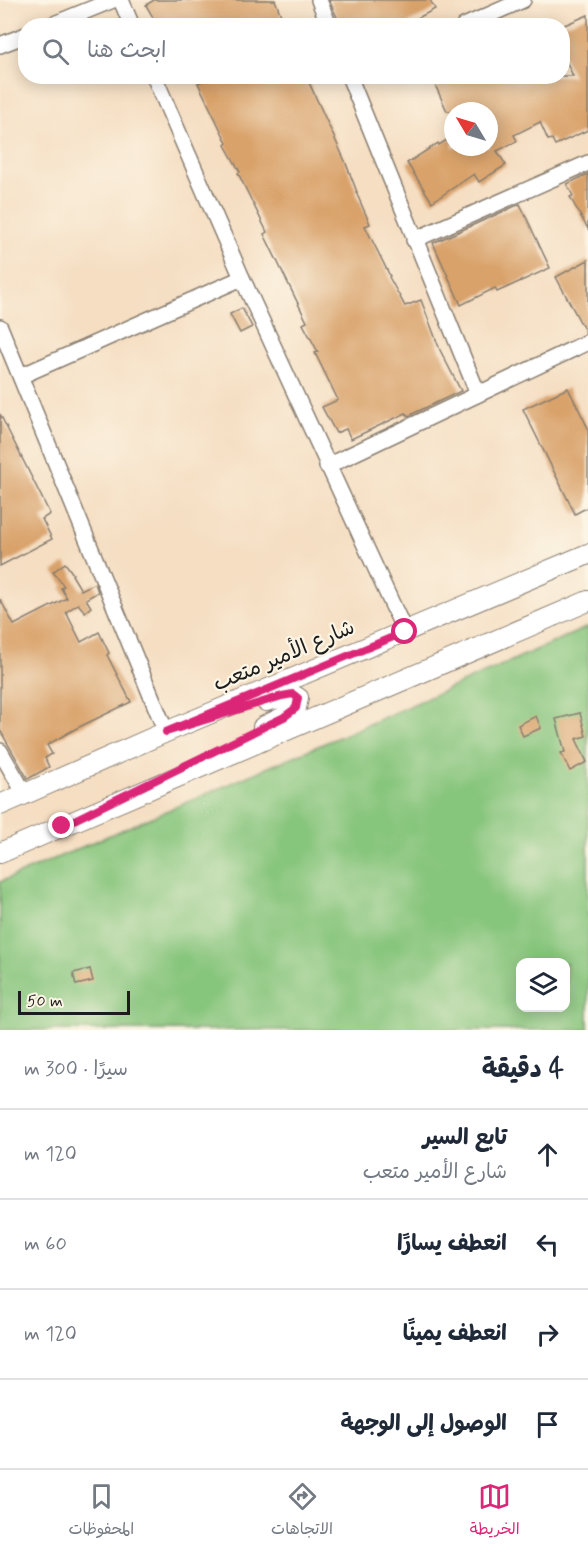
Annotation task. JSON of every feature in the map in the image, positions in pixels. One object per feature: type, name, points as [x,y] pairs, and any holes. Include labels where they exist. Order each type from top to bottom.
[{"type":"main road","name":"شارع الأمير متعب","points":[[0,805],[166,732],[588,554]]},
{"type":"main road","points":[[0,853],[588,601]]},
{"type":"main road","points":[[62,826],[284,717],[296,708],[298,698],[293,694],[282,696],[166,732]]},
{"type":"street","points":[[69,18],[113,0]]},
{"type":"street","points":[[121,0],[129,18]]},
{"type":"street","points":[[319,0],[326,18]]},
{"type":"street","points":[[482,18],[523,0]]},
{"type":"street","points":[[0,45],[18,38]]},
{"type":"street","points":[[157,84],[242,278],[405,632]]},
{"type":"street","points":[[352,84],[478,394]]},
{"type":"street","points":[[414,240],[588,163]]},
{"type":"street","points":[[21,376],[242,278]]},
{"type":"street","points":[[0,327],[166,732]]},
{"type":"street","points":[[327,466],[588,342]]},
{"type":"street","points":[[0,752],[25,794]]},
{"type":"green space","points":[[588,627],[588,1030],[0,1030],[0,882],[346,734]]},
{"type":"building","points":[[154,0],[275,0],[282,18],[153,18],[146,5]]},
{"type":"building","points":[[329,0],[430,0],[435,9],[418,18],[337,18]]},
{"type":"building","points":[[588,15],[588,130],[555,145],[552,139],[548,140],[540,122],[514,135],[517,141],[498,150],[498,102],[444,102],[444,104],[435,84],[570,84],[570,76],[573,76],[570,69],[570,23]]},
{"type":"building","points":[[198,84],[310,84],[345,161],[370,224],[365,226],[389,277],[405,306],[421,300],[440,350],[461,391],[408,416],[406,413],[351,439],[346,429],[336,433],[322,407],[338,400],[315,353],[318,352],[303,324],[307,322],[264,234],[267,232],[238,173],[240,172],[225,145],[227,143]]},
{"type":"building","points":[[444,142],[444,156],[498,156],[498,153],[506,165],[479,182],[474,174],[432,202],[407,163],[438,143],[439,145]]},
{"type":"building","points":[[588,174],[588,229],[570,197],[573,196],[567,184]]},
{"type":"building","points":[[520,204],[550,268],[497,292],[495,288],[461,305],[433,243]]},
{"type":"building","points":[[588,260],[588,332],[586,333],[556,277]]},
{"type":"building","points":[[242,308],[252,327],[240,333],[230,314]]},
{"type":"building","points":[[568,388],[588,428],[588,507],[575,514],[523,409]]},
{"type":"building","points":[[0,414],[50,514],[42,519],[52,539],[0,566]]},
{"type":"building","points":[[65,563],[81,590],[95,583],[98,592],[86,599],[91,607],[85,612],[78,604],[66,612],[81,642],[99,632],[109,653],[107,655],[131,702],[47,745],[52,754],[45,758],[49,767],[28,779],[0,730],[0,599],[14,625],[67,598],[61,588],[64,586],[53,572]]},
{"type":"building","points":[[580,713],[586,736],[576,739],[587,762],[570,771],[561,753],[565,752],[556,719]]},
{"type":"building","points":[[536,716],[541,728],[523,736],[518,725]]},
{"type":"building","points":[[90,969],[93,981],[76,985],[73,973]]},
{"type":"route","points":[[62,826],[284,717],[296,708],[298,698],[293,694],[282,696],[166,732],[405,632]]}]
